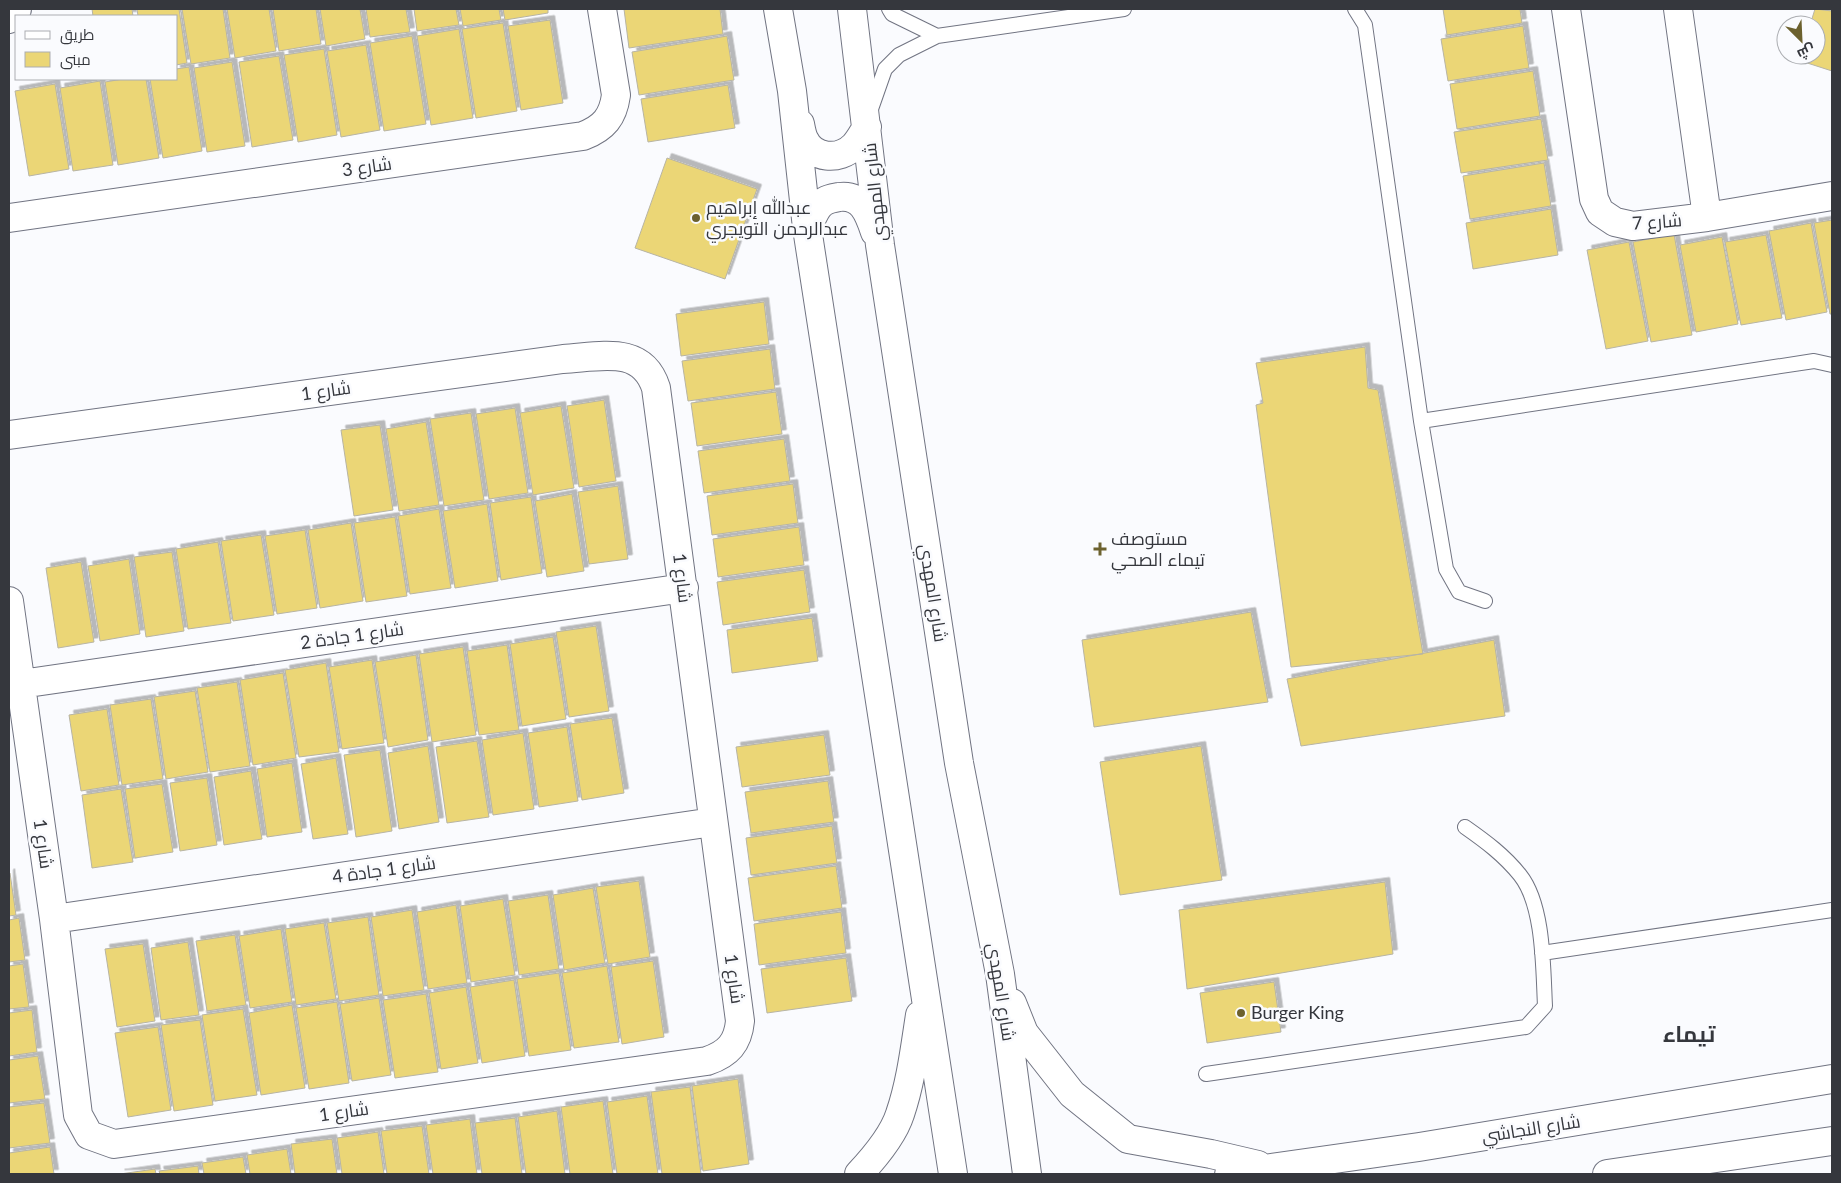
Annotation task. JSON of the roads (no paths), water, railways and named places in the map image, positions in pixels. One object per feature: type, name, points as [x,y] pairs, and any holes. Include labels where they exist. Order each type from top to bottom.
[{"type":"street","points":[[9,19],[17,9]]},
{"type":"street","name":"شارع 3","points":[[9,218],[583,136],[597,131],[607,122],[614,108],[616,95],[602,9]]},
{"type":"street","points":[[778,9],[792,91],[808,228],[952,1174]]},
{"type":"street","name":"شارع المهدي","points":[[852,9],[880,245],[959,763],[1000,974],[1028,1174]]},
{"type":"street","name":"شارع 7","points":[[1566,9],[1594,199],[1600,212],[1615,222],[1633,226],[1707,217],[1832,196]]},
{"type":"street","points":[[1678,9],[1707,217]]},
{"type":"street","points":[[792,91],[804,139],[812,150],[828,157],[841,156],[854,146],[867,126]]},
{"type":"street","points":[[808,228],[820,204],[830,199],[844,197],[858,200],[867,210],[880,245]]},
{"type":"street","name":"شارع 1","points":[[9,435],[553,360],[623,355],[645,368],[652,377],[656,388],[740,1021],[739,1036],[732,1047],[721,1056],[698,1062],[114,1144],[89,1135],[78,1115],[54,919],[9,601]]},
{"type":"street","name":"شارع 1 جادة 2","points":[[21,684],[684,588]]},
{"type":"street","name":"شارع 1 جادة 4","points":[[54,919],[713,822]]},
{"type":"street","points":[[1000,974],[1024,1032],[1072,1094],[1128,1140],[1211,1154],[1274,1168]]},
{"type":"street","points":[[858,1174],[875,1157],[900,1115],[911,1072],[924,991]]},
{"type":"street","name":"شارع النجاشي","points":[[1229,1174],[1419,1147],[1832,1079]]},
{"type":"street","points":[[1607,1174],[1832,1140]]},
{"type":"lane","points":[[889,9],[892,14],[937,36]]},
{"type":"lane","points":[[867,126],[874,96],[885,69],[899,55],[937,36],[1124,9]]},
{"type":"lane","points":[[1355,9],[1365,25],[1421,420],[1446,569],[1459,592],[1485,601]]},
{"type":"lane","points":[[1421,420],[1814,362],[1832,365]]},
{"type":"lane","points":[[1206,1074],[1526,1027],[1545,1006],[1542,953],[1534,900],[1522,876],[1496,849],[1465,827]]},
{"type":"lane","points":[[1542,953],[1832,910]]},
{"type":"place","name":"عبدالله إبراهيم عبدالرحمن التويجري","points":[[696,218]]},
{"type":"place","name":"مستوصف تيماء الصحي","points":[[1100,549]]},
{"type":"place","name":"Burger King","points":[[1241,1013]]},
{"type":"district","name":"تيماء","points":[[1689,1034]]}]
